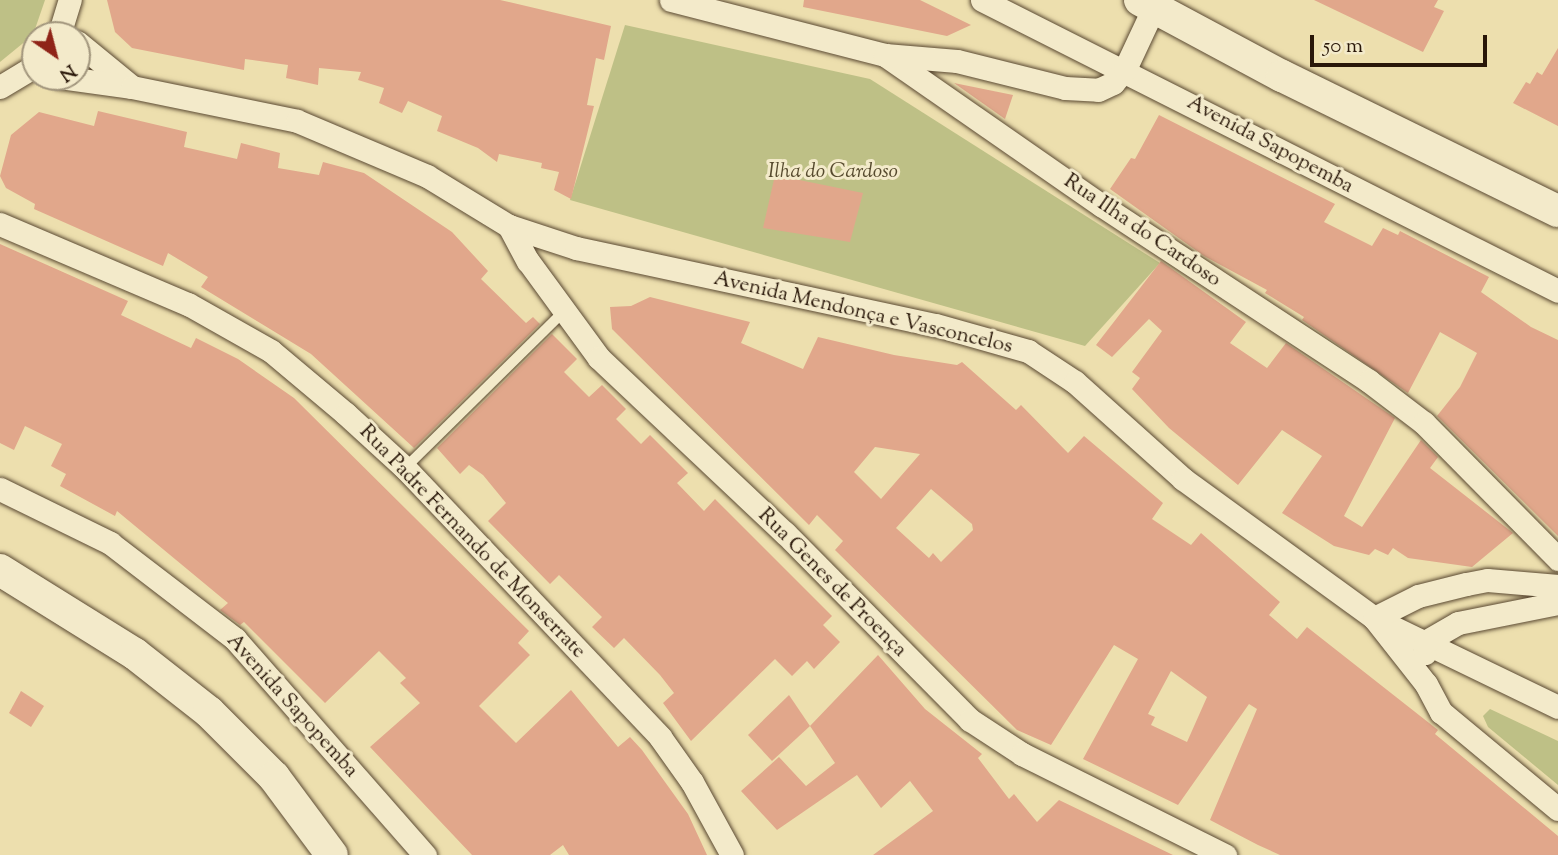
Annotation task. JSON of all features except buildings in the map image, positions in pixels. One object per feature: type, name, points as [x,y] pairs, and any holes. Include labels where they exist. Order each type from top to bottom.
[{"type":"main road","points":[[1147,3],[1282,76],[1558,211]]},
{"type":"main road","points":[[0,570],[135,654],[209,712],[274,777],[332,855]]},
{"type":"street","points":[[68,21],[70,0]]},
{"type":"street","name":"Rua Ilha do Cardoso","points":[[671,0],[885,55],[1380,389],[1424,423],[1558,559]]},
{"type":"street","name":"Avenida Sapopemba","points":[[982,0],[1125,69],[1558,291]]},
{"type":"street","points":[[885,55],[957,61],[1065,88],[1098,90],[1113,83],[1125,69],[1147,3]]},
{"type":"street","name":"Avenida Mendonça e Vasconcelos","points":[[91,55],[132,87]]},
{"type":"street","points":[[0,87],[21,77]]},
{"type":"street","name":"Avenida Mendonça e Vasconcelos","points":[[91,81],[132,87],[297,121],[427,177],[509,226],[576,248],[936,325],[1028,351],[1075,382],[1183,479],[1374,618],[1558,707]]},
{"type":"street","name":"Rua Padre Fernando de Monserrate","points":[[0,224],[188,304],[271,351],[405,468],[660,737],[692,782],[732,855]]},
{"type":"street","name":"Rua Genes de Proença","points":[[509,226],[563,312],[599,358],[785,533],[970,720],[1022,754],[1225,855]]},
{"type":"street","name":"Avenida Sapopemba","points":[[0,489],[110,543],[235,639],[425,855]]},
{"type":"street","points":[[1558,586],[1487,580],[1418,596],[1374,618],[1426,684],[1441,712],[1558,809]]},
{"type":"street","points":[[1426,684],[1424,642],[1458,623],[1558,603]]},
{"type":"lane","points":[[405,468],[563,312]]},
{"type":"green space","points":[[0,0],[45,0],[38,21],[21,21],[21,45],[0,62]]},
{"type":"green space","name":"Ilha do Cardoso","points":[[625,25],[870,79],[1160,263],[1085,346],[570,200]]},
{"type":"green space","points":[[1490,709],[1558,741],[1558,785],[1488,727],[1483,716]]}]
